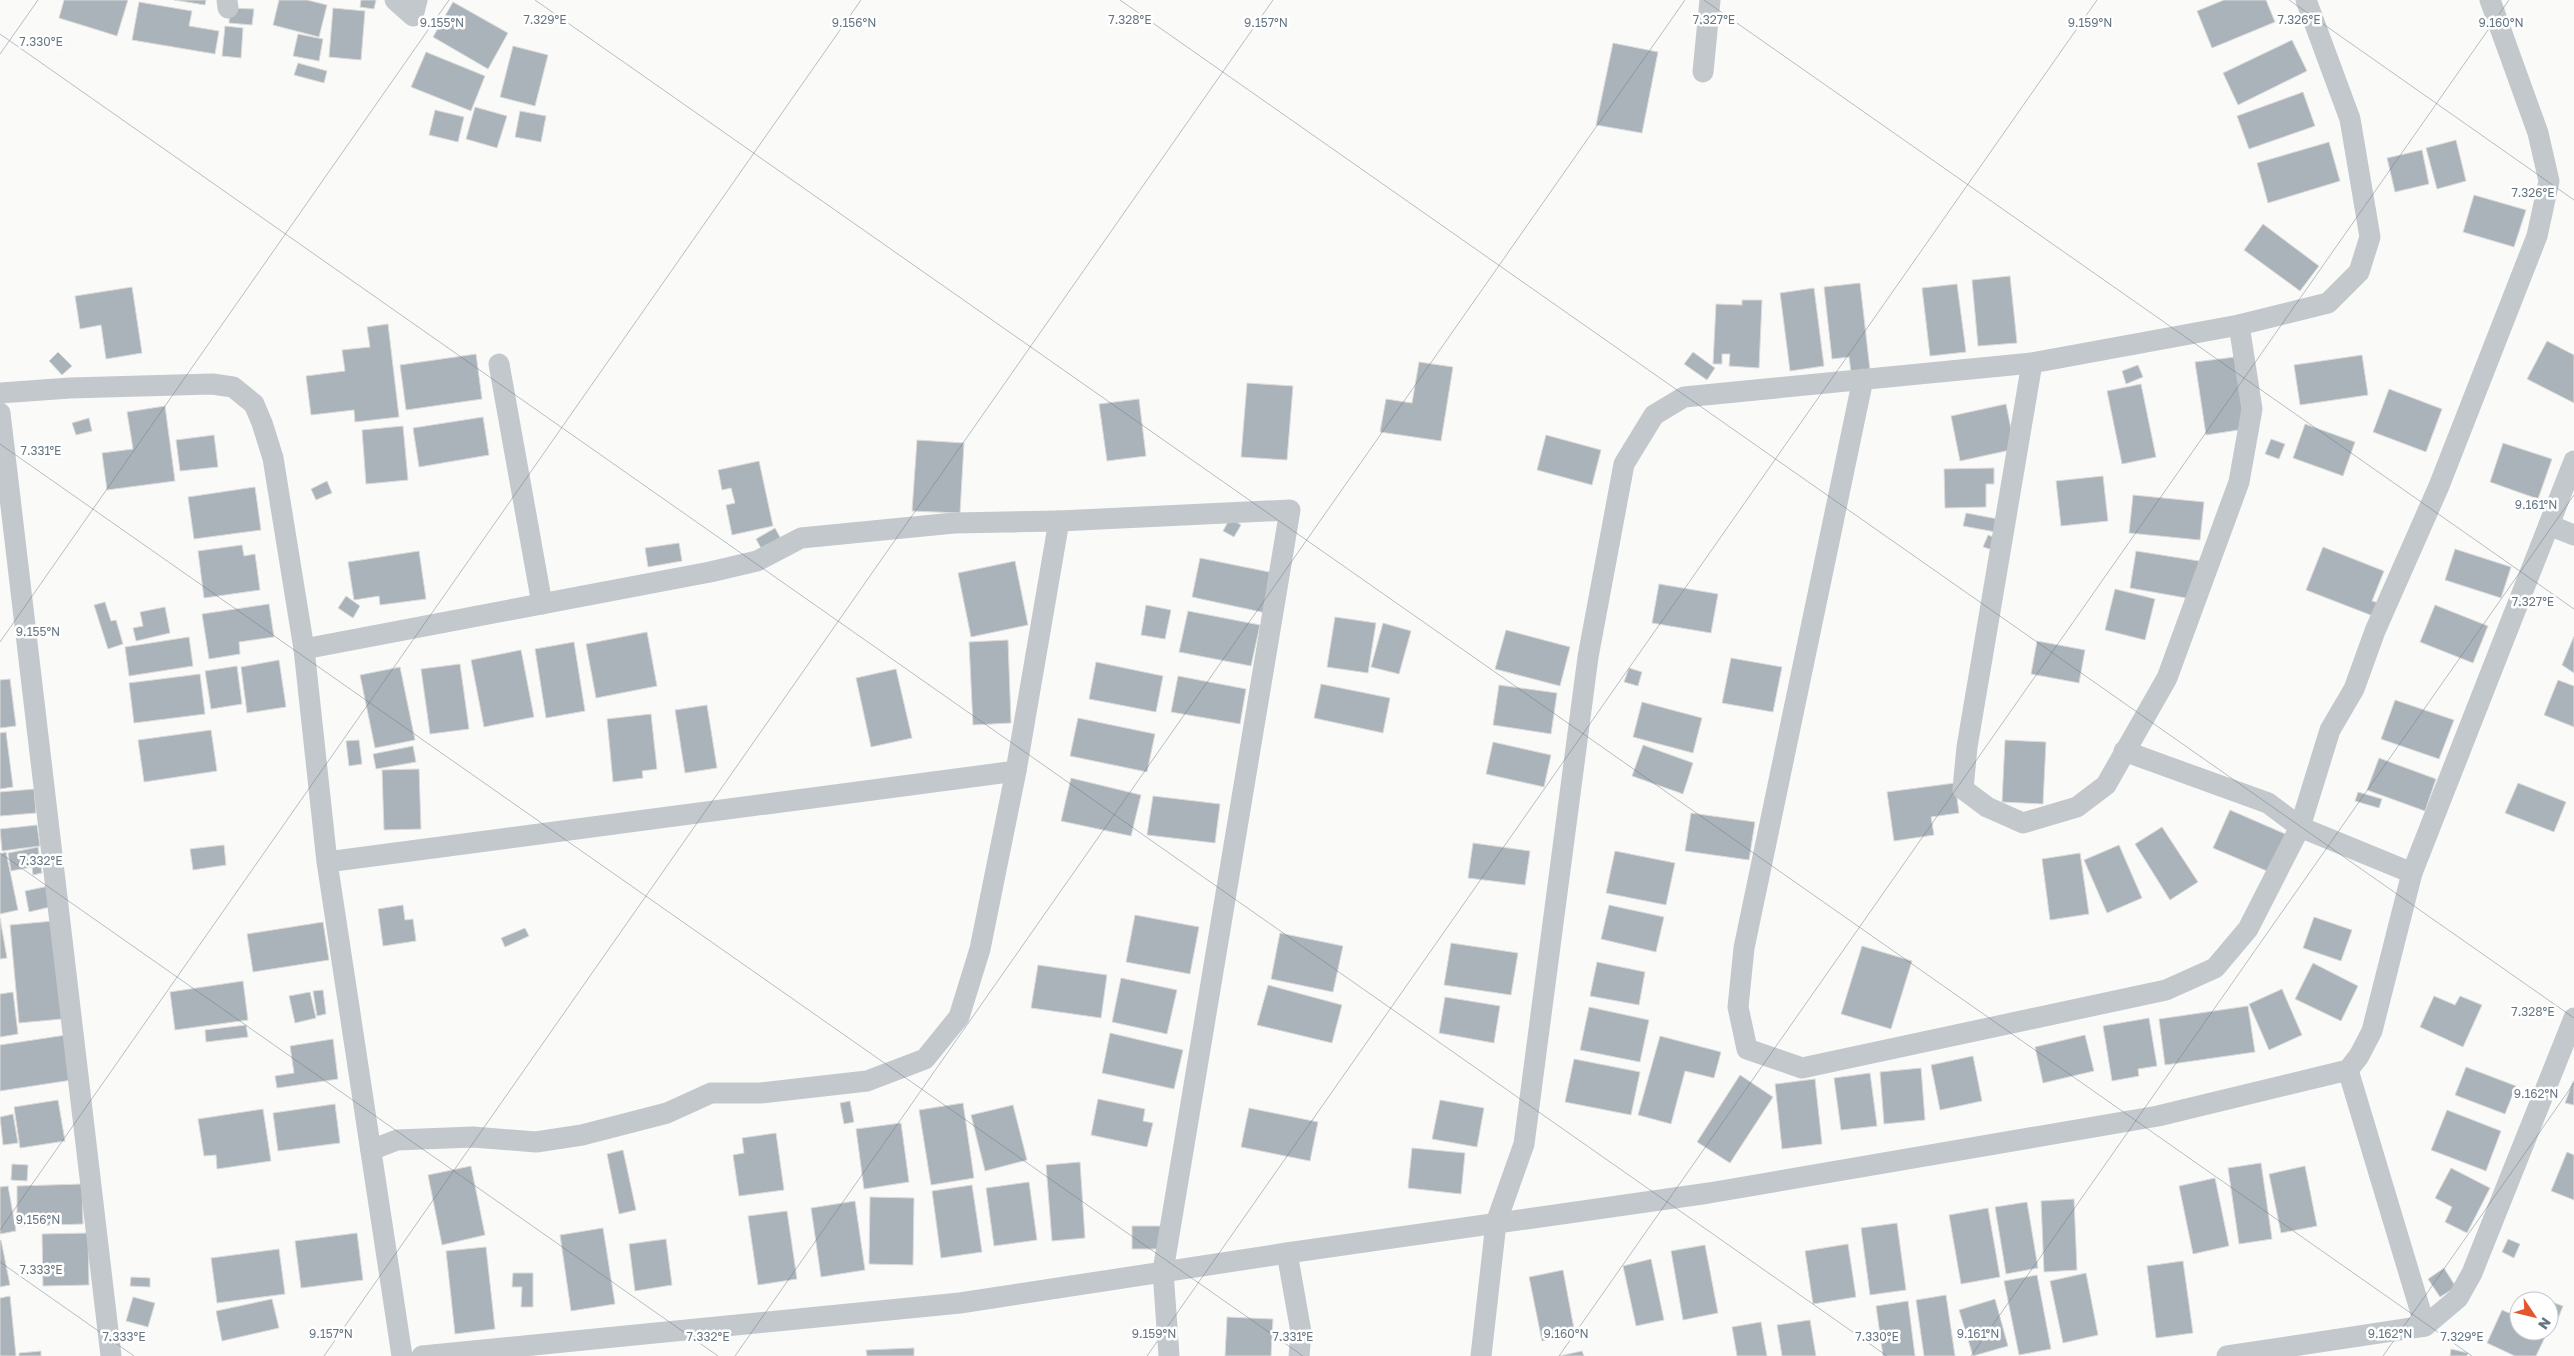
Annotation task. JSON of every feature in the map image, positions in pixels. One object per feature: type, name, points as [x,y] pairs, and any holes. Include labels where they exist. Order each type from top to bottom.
[{"type":"street","points":[[395,0],[413,16],[417,0]]},
{"type":"street","points":[[1703,72],[1710,0]]},
{"type":"street","points":[[1482,1356],[1496,1223],[1524,1144],[1588,657],[1624,464],[1654,415],[1684,397],[2032,363],[2238,325],[2328,302],[2358,272],[2370,237],[2350,119],[2306,0]]},
{"type":"street","points":[[1863,380],[1744,948],[1738,1007],[1747,1049],[1802,1068],[2166,990],[2215,968],[2248,929],[2300,827],[2330,730],[2354,689],[2375,631],[2439,486],[2537,236],[2548,181],[2538,134],[2490,0]]},
{"type":"street","points":[[2032,363],[1967,747],[1963,789],[1987,807],[2023,824],[2077,807],[2106,785],[2167,678],[2238,482],[2252,409],[2238,325]]},
{"type":"street","points":[[499,364],[542,604]]},
{"type":"street","points":[[0,393],[70,388],[212,384],[233,388],[254,404],[273,458],[304,649],[327,862],[402,1356]]},
{"type":"street","points":[[0,413],[111,1356]]},
{"type":"street","points":[[422,1356],[960,1303],[1163,1271],[1709,1193],[2158,1116],[2348,1070],[2359,1056],[2372,1031],[2412,873],[2574,460]]},
{"type":"street","points":[[304,649],[757,561],[801,538],[954,524],[1290,510],[1163,1271],[1169,1356]]},
{"type":"street","points":[[370,1150],[397,1140],[473,1137],[536,1142],[582,1134],[667,1113],[711,1093],[761,1093],[867,1081],[925,1059],[959,1017],[980,949],[1016,771],[1058,521]]},
{"type":"street","points":[[2549,525],[2574,535]]},
{"type":"street","points":[[2124,751],[2268,803],[2300,827],[2412,873]]},
{"type":"street","points":[[327,862],[1016,771]]},
{"type":"street","points":[[2227,1356],[2425,1326],[2458,1298],[2472,1273],[2574,1018]]},
{"type":"street","points":[[2348,1070],[2425,1326]]},
{"type":"street","points":[[1287,1253],[1301,1332],[1299,1356]]},
{"type":"building","points":[[64,0],[128,0],[117,36],[59,18]]},
{"type":"building","points":[[174,0],[206,0],[205,5]]},
{"type":"building","points":[[279,0],[307,0],[327,5],[319,37],[273,25]]},
{"type":"building","points":[[361,0],[376,0],[374,9],[360,7]]},
{"type":"building","points":[[2224,0],[2266,0],[2275,22],[2212,48],[2197,11]]},
{"type":"building","points":[[139,2],[192,11],[189,26],[219,31],[215,54],[132,40]]},
{"type":"building","points":[[453,2],[508,33],[488,69],[433,37]]},
{"type":"building","points":[[230,8],[254,9],[252,25],[229,23]]},
{"type":"building","points":[[333,8],[365,11],[361,60],[329,57]]},
{"type":"building","points":[[225,26],[243,28],[241,58],[222,56]]},
{"type":"building","points":[[298,34],[323,39],[319,61],[293,56]]},
{"type":"building","points":[[2292,40],[2307,71],[2238,105],[2223,73]]},
{"type":"building","points":[[1613,43],[1658,52],[1642,133],[1596,125]]},
{"type":"building","points":[[513,46],[548,55],[535,106],[500,97]]},
{"type":"building","points":[[426,52],[485,76],[471,111],[411,87]]},
{"type":"building","points":[[298,63],[327,71],[324,83],[294,75]]},
{"type":"building","points":[[2303,92],[2315,126],[2249,149],[2237,116]]},
{"type":"building","points":[[475,107],[507,116],[497,148],[466,139]]},
{"type":"building","points":[[435,110],[464,117],[458,142],[429,135]]},
{"type":"building","points":[[520,111],[546,116],[541,142],[515,137]]},
{"type":"building","points":[[2456,140],[2466,181],[2437,189],[2426,148]]},
{"type":"building","points":[[2329,142],[2340,181],[2268,203],[2257,163]]},
{"type":"building","points":[[2422,150],[2429,184],[2395,192],[2387,158]]},
{"type":"building","points":[[2474,195],[2526,210],[2514,247],[2463,232]]},
{"type":"building","points":[[2263,224],[2319,266],[2300,291],[2244,250]]},
{"type":"building","points":[[2010,276],[2017,343],[1978,346],[1972,280]]},
{"type":"building","points":[[1860,283],[1870,370],[1851,372],[1849,357],[1832,359],[1824,287]]},
{"type":"building","points":[[1957,284],[1966,352],[1930,356],[1922,288]]},
{"type":"building","points":[[132,287],[142,353],[106,359],[101,325],[80,329],[75,296]]},
{"type":"building","points":[[1814,288],[1824,366],[1790,371],[1780,293]]},
{"type":"building","points":[[1742,300],[1762,300],[1759,368],[1729,366],[1730,354],[1722,354],[1722,364],[1713,364],[1716,304],[1742,305]]},
{"type":"building","points":[[388,324],[399,417],[355,422],[354,410],[311,415],[306,376],[345,371],[342,350],[370,347],[367,327]]},
{"type":"building","points":[[2547,341],[2574,355],[2574,403],[2527,379]]},
{"type":"building","points":[[58,352],[72,366],[62,375],[49,361]]},
{"type":"building","points":[[1693,352],[1715,368],[1707,380],[1684,364]]},
{"type":"building","points":[[476,354],[482,399],[406,410],[400,365]]},
{"type":"building","points":[[2362,355],[2368,395],[2300,405],[2294,365]]},
{"type":"building","points":[[2235,357],[2245,429],[2206,435],[2195,362]]},
{"type":"building","points":[[1419,362],[1453,367],[1441,441],[1380,432],[1386,399],[1412,403]]},
{"type":"building","points":[[2138,365],[2143,377],[2126,384],[2122,371]]},
{"type":"building","points":[[1247,383],[1293,386],[1287,460],[1241,457]]},
{"type":"building","points":[[2141,384],[2156,457],[2122,464],[2107,391]]},
{"type":"building","points":[[2389,389],[2442,409],[2426,452],[2373,432]]},
{"type":"building","points":[[1139,399],[1146,456],[1107,461],[1099,404]]},
{"type":"building","points":[[2006,404],[2015,449],[1960,461],[1951,416]]},
{"type":"building","points":[[165,406],[175,481],[107,490],[102,453],[133,449],[127,412]]},
{"type":"building","points":[[483,417],[489,455],[419,467],[413,428]]},
{"type":"building","points":[[89,418],[92,431],[76,435],[72,423]]},
{"type":"building","points":[[2305,424],[2355,442],[2343,476],[2293,458]]},
{"type":"building","points":[[403,426],[408,480],[366,484],[362,430]]},
{"type":"building","points":[[214,435],[218,467],[180,471],[176,440]]},
{"type":"building","points":[[1546,435],[1601,450],[1592,485],[1537,470]]},
{"type":"building","points":[[2271,439],[2285,444],[2279,459],[2265,454]]},
{"type":"building","points":[[917,440],[964,443],[960,513],[912,511]]},
{"type":"building","points":[[2503,443],[2552,459],[2538,499],[2490,482]]},
{"type":"building","points":[[759,461],[773,526],[732,535],[726,505],[735,503],[731,488],[722,490],[718,470]]},
{"type":"building","points":[[1994,468],[1994,484],[1986,484],[1986,507],[1945,508],[1944,469]]},
{"type":"building","points":[[2103,476],[2108,521],[2061,526],[2056,481]]},
{"type":"building","points":[[327,481],[332,493],[316,500],[311,489]]},
{"type":"building","points":[[255,487],[261,530],[194,539],[188,497]]},
{"type":"building","points":[[2133,495],[2204,502],[2200,540],[2129,533]]},
{"type":"building","points":[[1966,513],[2003,520],[2001,533],[1963,526]]},
{"type":"building","points":[[1230,518],[1241,525],[1234,537],[1223,531]]},
{"type":"building","points":[[775,528],[781,539],[762,550],[756,539]]},
{"type":"building","points":[[1988,535],[1999,539],[1996,551],[1983,547]]},
{"type":"building","points":[[679,543],[682,561],[648,567],[645,548]]},
{"type":"building","points":[[242,545],[244,556],[255,554],[260,590],[204,598],[198,551]]},
{"type":"building","points":[[2323,547],[2384,571],[2372,601],[2379,603],[2373,616],[2306,590]]},
{"type":"building","points":[[2455,549],[2511,567],[2501,598],[2445,580]]},
{"type":"building","points":[[419,551],[426,599],[380,605],[379,596],[354,600],[348,562]]},
{"type":"building","points":[[2136,551],[2199,561],[2192,599],[2130,588]]},
{"type":"building","points":[[1200,558],[1274,573],[1266,613],[1192,597]]},
{"type":"building","points":[[1015,561],[1028,625],[971,637],[958,573]]},
{"type":"building","points":[[1659,584],[1718,594],[1711,633],[1652,623]]},
{"type":"building","points":[[2115,589],[2155,599],[2145,640],[2105,630]]},
{"type":"building","points":[[346,596],[360,606],[353,618],[338,608]]},
{"type":"building","points":[[105,602],[111,621],[116,620],[123,644],[108,649],[94,605]]},
{"type":"building","points":[[269,604],[274,637],[239,642],[240,654],[209,659],[202,614]]},
{"type":"building","points":[[1146,605],[1171,610],[1165,639],[1141,635]]},
{"type":"building","points":[[2435,605],[2488,626],[2473,663],[2420,642]]},
{"type":"building","points":[[165,607],[170,633],[136,641],[133,628],[143,626],[140,612]]},
{"type":"building","points":[[1188,611],[1260,625],[1251,666],[1179,652]]},
{"type":"building","points":[[1335,617],[1376,623],[1368,673],[1327,667]]},
{"type":"building","points":[[1383,623],[1411,631],[1399,674],[1371,667]]},
{"type":"building","points":[[1506,630],[1570,647],[1560,686],[1495,669]]},
{"type":"building","points":[[647,632],[657,686],[596,698],[586,644]]},
{"type":"building","points":[[2574,636],[2574,673],[2562,665]]},
{"type":"building","points":[[189,637],[193,666],[129,676],[125,647]]},
{"type":"building","points":[[1008,640],[1011,723],[973,725],[969,642]]},
{"type":"building","points":[[2037,641],[2085,650],[2079,683],[2031,674]]},
{"type":"building","points":[[574,642],[585,711],[546,718],[535,649]]},
{"type":"building","points":[[521,650],[534,717],[484,727],[471,660]]},
{"type":"building","points":[[1731,658],[1782,667],[1773,712],[1722,703]]},
{"type":"building","points":[[279,660],[286,707],[247,713],[241,667]]},
{"type":"building","points":[[1096,662],[1163,676],[1156,712],[1089,699]]},
{"type":"building","points":[[460,664],[469,729],[430,734],[421,669]]},
{"type":"building","points":[[237,666],[242,704],[211,709],[205,671]]},
{"type":"building","points":[[400,667],[415,740],[375,748],[360,675]]},
{"type":"building","points":[[1629,668],[1642,672],[1638,686],[1624,682]]},
{"type":"building","points":[[896,669],[912,738],[871,747],[856,678]]},
{"type":"building","points":[[200,674],[205,714],[134,723],[129,683]]},
{"type":"building","points":[[1178,676],[1246,689],[1240,724],[1171,712]]},
{"type":"building","points":[[10,679],[16,726],[0,728],[0,680]]},
{"type":"building","points":[[2558,680],[2574,686],[2574,727],[2544,715]]},
{"type":"building","points":[[1321,684],[1390,698],[1383,733],[1314,718]]},
{"type":"building","points":[[1499,685],[1557,693],[1551,734],[1493,725]]},
{"type":"building","points":[[2395,700],[2454,720],[2439,759],[2381,739]]},
{"type":"building","points":[[1642,702],[1702,718],[1693,753],[1633,737]]},
{"type":"building","points":[[707,705],[717,768],[685,773],[675,710]]},
{"type":"building","points":[[651,714],[657,769],[642,771],[643,778],[613,782],[607,719]]},
{"type":"building","points":[[1078,718],[1155,734],[1147,772],[1070,756]]},
{"type":"building","points":[[211,730],[217,771],[144,782],[138,740]]},
{"type":"building","points":[[6,732],[13,787],[0,789],[0,733]]},
{"type":"building","points":[[359,740],[362,764],[349,766],[346,741]]},
{"type":"building","points":[[2005,740],[2046,742],[2043,804],[2002,802]]},
{"type":"building","points":[[1493,742],[1551,755],[1544,787],[1486,774]]},
{"type":"building","points":[[1643,745],[1693,763],[1683,794],[1632,776]]},
{"type":"building","points":[[413,746],[416,762],[376,769],[373,754]]},
{"type":"building","points":[[2379,758],[2436,779],[2425,811],[2367,790]]},
{"type":"building","points":[[419,769],[421,829],[384,830],[382,770]]},
{"type":"building","points":[[1071,778],[1141,795],[1131,836],[1061,821]]},
{"type":"building","points":[[1955,783],[1959,813],[1931,817],[1934,835],[1894,841],[1887,792]]},
{"type":"building","points":[[2518,783],[2566,802],[2554,832],[2505,813]]},
{"type":"building","points":[[34,789],[36,813],[0,816],[0,792]]},
{"type":"building","points":[[2358,792],[2382,799],[2379,808],[2355,801]]},
{"type":"building","points":[[1153,796],[1220,804],[1215,843],[1147,835]]},
{"type":"building","points":[[2230,810],[2290,836],[2274,874],[2213,848]]},
{"type":"building","points":[[1691,813],[1755,822],[1749,860],[1685,851]]},
{"type":"building","points":[[37,825],[40,846],[2,851],[0,829]]},
{"type":"building","points":[[2162,827],[2198,882],[2170,900],[2135,844]]},
{"type":"building","points":[[1473,843],[1530,851],[1525,885],[1468,878]]},
{"type":"building","points":[[224,845],[226,865],[193,870],[190,849]]},
{"type":"building","points":[[2119,845],[2142,898],[2107,913],[2084,860]]},
{"type":"building","points":[[38,847],[42,873],[33,875],[32,867],[11,871],[8,853]]},
{"type":"building","points":[[1615,851],[1675,863],[1666,905],[1606,893]]},
{"type":"building","points":[[6,852],[18,910],[0,914],[0,854]]},
{"type":"building","points":[[2080,853],[2089,914],[2050,920],[2042,859]]},
{"type":"building","points":[[49,886],[54,906],[29,912],[25,891]]},
{"type":"building","points":[[403,905],[405,920],[413,919],[416,941],[383,946],[378,909]]},
{"type":"building","points":[[1609,905],[1664,917],[1656,952],[1601,939]]},
{"type":"building","points":[[1135,915],[1199,927],[1190,974],[1126,962]]},
{"type":"building","points":[[2314,917],[2352,930],[2341,961],[2303,948]]},
{"type":"building","points":[[0,918],[7,958],[0,959]]},
{"type":"building","points":[[53,921],[62,1019],[19,1023],[10,925]]},
{"type":"building","points":[[323,922],[329,960],[253,972],[247,934]]},
{"type":"building","points":[[525,928],[529,936],[505,947],[501,938]]},
{"type":"building","points":[[1280,933],[1343,946],[1333,992],[1271,979]]},
{"type":"building","points":[[1451,943],[1518,953],[1511,995],[1444,985]]},
{"type":"building","points":[[1862,946],[1912,961],[1891,1029],[1841,1014]]},
{"type":"building","points":[[1597,962],[1645,972],[1639,1005],[1590,996]]},
{"type":"building","points":[[2313,963],[2358,986],[2341,1021],[2295,999]]},
{"type":"building","points":[[1038,965],[1107,975],[1101,1018],[1031,1008]]},
{"type":"building","points":[[1121,978],[1177,990],[1167,1034],[1112,1022]]},
{"type":"building","points":[[243,981],[248,1020],[175,1030],[170,992]]},
{"type":"building","points":[[1268,985],[1342,1005],[1332,1043],[1257,1025]]},
{"type":"building","points":[[2282,989],[2302,1035],[2269,1050],[2249,1004]]},
{"type":"building","points":[[323,990],[326,1014],[317,1016],[313,991]]},
{"type":"building","points":[[13,992],[18,1034],[0,1037],[0,994]]},
{"type":"building","points":[[310,992],[316,1018],[295,1023],[289,996]]},
{"type":"building","points":[[2434,996],[2455,1005],[2460,996],[2482,1005],[2463,1047],[2420,1027]]},
{"type":"building","points":[[1445,997],[1500,1006],[1494,1043],[1439,1033]]},
{"type":"building","points":[[2248,1006],[2255,1052],[2165,1065],[2159,1019]]},
{"type":"building","points":[[1589,1007],[1649,1020],[1640,1062],[1580,1050]]},
{"type":"building","points":[[2149,1018],[2157,1066],[2138,1069],[2139,1076],[2112,1081],[2103,1026]]},
{"type":"building","points":[[246,1025],[248,1037],[206,1042],[205,1030]]},
{"type":"building","points":[[1110,1033],[1183,1050],[1174,1089],[1102,1073]]},
{"type":"building","points":[[66,1035],[72,1080],[0,1091],[0,1045]]},
{"type":"building","points":[[2085,1035],[2094,1071],[2043,1083],[2035,1047]]},
{"type":"building","points":[[1660,1036],[1721,1052],[1714,1078],[1685,1071],[1671,1124],[1638,1115]]},
{"type":"building","points":[[333,1039],[338,1079],[277,1088],[275,1076],[294,1073],[290,1046]]},
{"type":"building","points":[[1973,1056],[1982,1101],[1940,1110],[1931,1065]]},
{"type":"building","points":[[1574,1059],[1640,1072],[1631,1115],[1565,1102]]},
{"type":"building","points":[[2466,1067],[2516,1086],[2505,1114],[2455,1095]]},
{"type":"building","points":[[1921,1068],[1925,1120],[1884,1124],[1880,1072]]},
{"type":"building","points":[[1870,1073],[1877,1126],[1841,1130],[1834,1078]]},
{"type":"building","points":[[1740,1075],[1773,1097],[1730,1163],[1697,1142]]},
{"type":"building","points":[[1815,1079],[1822,1144],[1782,1149],[1775,1084]]},
{"type":"building","points":[[2574,1081],[2574,1105],[2565,1103]]},
{"type":"building","points":[[1098,1099],[1145,1109],[1143,1121],[1153,1123],[1147,1147],[1091,1135]]},
{"type":"building","points":[[58,1100],[65,1141],[20,1148],[14,1107]]},
{"type":"building","points":[[1440,1100],[1484,1108],[1477,1147],[1432,1139]]},
{"type":"building","points":[[850,1101],[854,1122],[844,1124],[840,1103]]},
{"type":"building","points":[[963,1103],[974,1178],[931,1185],[919,1110]]},
{"type":"building","points":[[335,1104],[340,1143],[278,1151],[273,1113]]},
{"type":"building","points":[[1013,1105],[1027,1160],[985,1171],[971,1115]]},
{"type":"building","points":[[1249,1108],[1318,1122],[1310,1161],[1241,1147]]},
{"type":"building","points":[[263,1109],[271,1161],[217,1169],[216,1155],[204,1156],[198,1119]]},
{"type":"building","points":[[2447,1110],[2501,1131],[2486,1171],[2431,1150]]},
{"type":"building","points":[[13,1114],[18,1143],[3,1145],[0,1117]]},
{"type":"building","points":[[901,1123],[909,1182],[864,1189],[856,1129]]},
{"type":"building","points":[[776,1133],[784,1190],[739,1196],[733,1155],[744,1153],[742,1138]]},
{"type":"building","points":[[1412,1148],[1465,1153],[1461,1194],[1408,1188]]},
{"type":"building","points":[[623,1150],[636,1210],[619,1214],[607,1154]]},
{"type":"building","points":[[2567,1152],[2574,1155],[2574,1200],[2551,1191]]},
{"type":"building","points":[[1080,1162],[1085,1238],[1052,1241],[1046,1165]]},
{"type":"building","points":[[2261,1163],[2272,1239],[2239,1244],[2228,1168]]},
{"type":"building","points":[[12,1164],[28,1165],[27,1181],[11,1180]]},
{"type":"building","points":[[471,1166],[485,1235],[442,1245],[428,1175]]},
{"type":"building","points":[[2305,1166],[2317,1226],[2281,1233],[2269,1174]]},
{"type":"building","points":[[2451,1168],[2490,1188],[2467,1233],[2445,1222],[2452,1207],[2435,1198]]},
{"type":"building","points":[[2215,1178],[2229,1246],[2193,1254],[2179,1186]]},
{"type":"building","points":[[1029,1182],[1037,1240],[994,1246],[986,1188]]},
{"type":"building","points":[[82,1184],[83,1224],[17,1226],[17,1186]]},
{"type":"building","points":[[972,1185],[982,1252],[941,1258],[932,1191]]},
{"type":"building","points":[[8,1186],[16,1231],[0,1234],[0,1187]]},
{"type":"building","points":[[870,1197],[914,1198],[913,1265],[869,1264]]},
{"type":"building","points":[[2074,1199],[2077,1270],[2044,1272],[2041,1201]]},
{"type":"building","points":[[855,1201],[865,1270],[821,1277],[811,1208]]},
{"type":"building","points":[[2027,1202],[2038,1268],[2006,1274],[1995,1207]]},
{"type":"building","points":[[1988,1208],[2000,1277],[1961,1284],[1949,1215]]},
{"type":"building","points":[[787,1211],[797,1279],[758,1285],[748,1216]]},
{"type":"building","points":[[1897,1223],[1906,1290],[1870,1295],[1861,1228]]},
{"type":"building","points":[[1132,1226],[1166,1226],[1166,1249],[1132,1249]]},
{"type":"building","points":[[603,1228],[615,1304],[571,1311],[560,1235]]},
{"type":"building","points":[[88,1233],[89,1285],[43,1286],[42,1234]]},
{"type":"building","points":[[357,1233],[363,1280],[301,1288],[295,1241]]},
{"type":"building","points":[[666,1239],[672,1285],[635,1291],[629,1244]]},
{"type":"building","points":[[2508,1239],[2520,1244],[2514,1258],[2502,1252]]},
{"type":"building","points":[[0,1241],[10,1285],[0,1287]]},
{"type":"building","points":[[1848,1244],[1856,1297],[1813,1304],[1805,1251]]},
{"type":"building","points":[[1705,1245],[1718,1313],[1683,1320],[1671,1251]]},
{"type":"building","points":[[486,1247],[495,1329],[455,1334],[446,1251]]},
{"type":"building","points":[[279,1249],[285,1294],[217,1303],[211,1258]]},
{"type":"building","points":[[1651,1259],[1664,1320],[1636,1326],[1623,1266]]},
{"type":"building","points":[[2183,1261],[2193,1333],[2156,1338],[2147,1266]]},
{"type":"building","points":[[2444,1268],[2456,1287],[2440,1297],[2428,1279]]},
{"type":"building","points":[[1563,1270],[1575,1334],[1542,1341],[1529,1277]]},
{"type":"building","points":[[513,1273],[533,1273],[533,1307],[521,1307],[522,1287],[512,1287]]},
{"type":"building","points":[[2086,1273],[2098,1335],[2063,1343],[2050,1281]]},
{"type":"building","points":[[2037,1275],[2051,1349],[2019,1355],[2004,1281]]},
{"type":"building","points":[[131,1277],[150,1278],[150,1287],[130,1286]]},
{"type":"building","points":[[1946,1295],[1955,1356],[1924,1356],[1916,1300]]},
{"type":"building","points":[[10,1296],[16,1356],[0,1356],[0,1298]]},
{"type":"building","points":[[133,1297],[155,1303],[148,1327],[126,1321]]},
{"type":"building","points":[[272,1299],[279,1328],[222,1341],[216,1311]]},
{"type":"building","points":[[1995,1299],[2008,1346],[1973,1356],[1959,1310]]},
{"type":"building","points":[[1908,1301],[1915,1356],[1883,1356],[1876,1306]]},
{"type":"building","points":[[2559,1305],[2563,1306],[2559,1316]]},
{"type":"building","points":[[2502,1310],[2509,1313],[2509,1341],[2543,1341],[2536,1356],[2515,1356],[2487,1343]]},
{"type":"building","points":[[1227,1317],[1273,1319],[1271,1356],[1225,1356]]},
{"type":"building","points":[[1810,1320],[1816,1356],[1782,1356],[1777,1325]]},
{"type":"building","points":[[1761,1322],[1767,1356],[1737,1356],[1732,1327]]},
{"type":"building","points":[[914,1348],[914,1356],[867,1356],[866,1350]]},
{"type":"building","points":[[2451,1349],[2468,1353],[2467,1356],[2450,1356]]},
{"type":"building","points":[[41,1351],[41,1356],[19,1356],[19,1353]]},
{"type":"building","points":[[1582,1351],[1584,1356],[1559,1356]]}]
